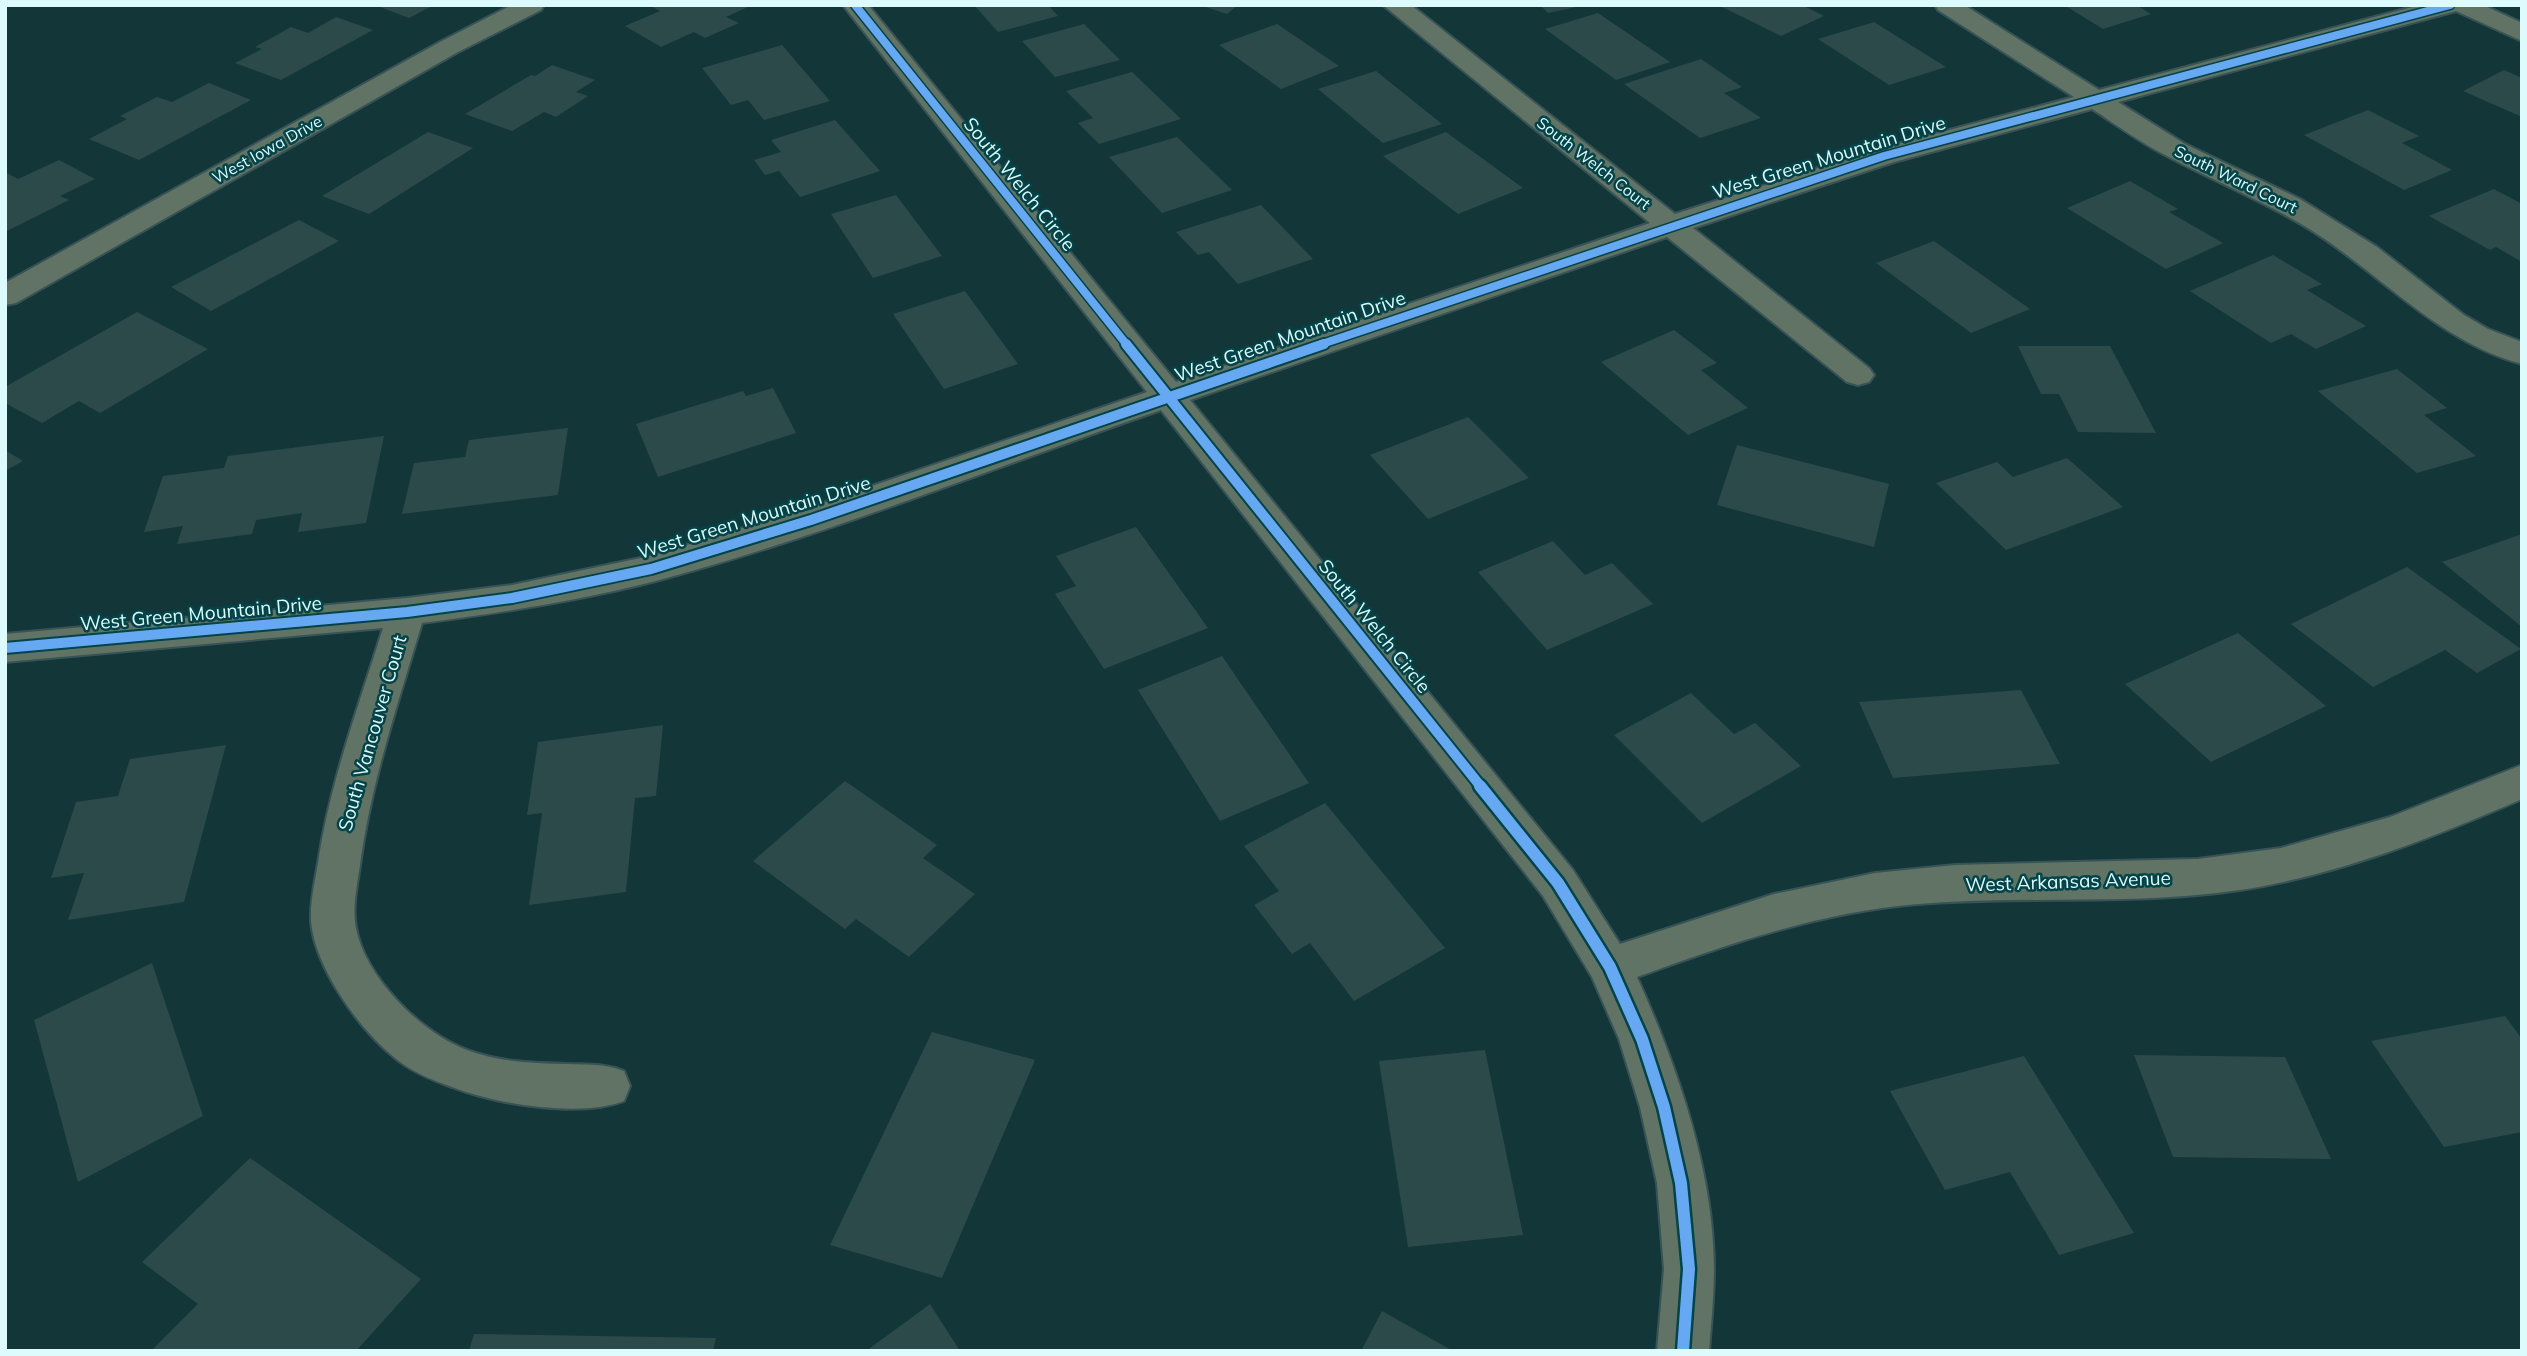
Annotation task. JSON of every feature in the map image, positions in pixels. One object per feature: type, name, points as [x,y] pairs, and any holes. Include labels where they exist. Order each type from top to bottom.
[{"type":"street","name":"West Iowa Drive","points":[[5,296],[449,47],[532,5]]},
{"type":"street","name":"South Welch Circle","points":[[855,5],[1558,883],[1610,967],[1642,1039],[1661,1096],[1681,1183],[1689,1269],[1683,1351]]},
{"type":"street","name":"South Welch Court","points":[[1395,5],[1858,374]]},
{"type":"street","name":"South Ward Court","points":[[1947,5],[2175,150],[2290,205],[2323,225],[2365,253],[2453,322],[2477,336],[2522,354]]},
{"type":"street","name":"West Green Mountain Drive","points":[[5,648],[407,612],[512,598],[652,569],[811,520],[1671,224],[1884,156],[2450,5]]},
{"type":"street","points":[[2463,5],[2522,33]]},
{"type":"street","name":"South Vancouver Court","points":[[407,612],[342,833],[333,920],[348,968],[376,1011],[412,1047],[471,1075],[540,1086],[607,1086]]},
{"type":"street","name":"West Arkansas Avenue","points":[[1610,967],[1732,925],[1874,891],[2035,879],[2199,877],[2311,858],[2375,838],[2522,781]]},
{"type":"building","points":[[375,5],[434,5],[409,18]]},
{"type":"building","points":[[752,5],[726,17],[739,23],[705,38],[694,32],[661,47],[625,26],[660,11],[653,7]]},
{"type":"building","points":[[974,5],[1048,5],[1058,16],[998,32]]},
{"type":"building","points":[[1200,5],[1238,5],[1227,14]]},
{"type":"building","points":[[1540,5],[1581,5],[1581,6],[1548,13]]},
{"type":"building","points":[[1718,5],[1802,5],[1824,16],[1781,36]]},
{"type":"building","points":[[2064,5],[2136,5],[2151,14],[2103,29]]},
{"type":"building","points":[[1598,13],[1670,62],[1616,80],[1545,29]]},
{"type":"building","points":[[336,17],[373,30],[281,80],[235,63],[262,49],[255,47],[291,27],[308,33]]},
{"type":"building","points":[[1874,22],[1946,67],[1889,85],[1818,39]]},
{"type":"building","points":[[1084,24],[1120,60],[1055,77],[1022,41]]},
{"type":"building","points":[[1277,24],[1339,66],[1281,89],[1219,45]]},
{"type":"building","points":[[782,45],[830,101],[764,120],[748,100],[731,105],[702,68]]},
{"type":"building","points":[[1701,59],[1742,87],[1724,93],[1761,118],[1700,138],[1624,84]]},
{"type":"building","points":[[552,65],[595,80],[576,92],[588,96],[556,117],[544,112],[512,131],[465,114],[531,75],[535,76]]},
{"type":"building","points":[[2504,70],[2522,78],[2522,117],[2463,91]]},
{"type":"building","points":[[1376,71],[1442,124],[1383,143],[1318,89]]},
{"type":"building","points":[[1132,72],[1181,119],[1099,144],[1078,123],[1093,118],[1066,91]]},
{"type":"building","points":[[209,83],[251,100],[139,160],[89,139],[127,119],[120,116],[157,97],[172,102]]},
{"type":"building","points":[[2368,110],[2419,136],[2402,143],[2452,170],[2404,190],[2304,135]]},
{"type":"building","points":[[835,120],[880,171],[800,197],[779,171],[765,175],[754,160],[781,152],[771,140]]},
{"type":"building","points":[[428,132],[473,148],[369,214],[322,196]]},
{"type":"building","points":[[1446,132],[1523,188],[1458,214],[1383,156]]},
{"type":"building","points":[[1177,137],[1232,190],[1162,213],[1109,157]]},
{"type":"building","points":[[59,160],[95,179],[60,196],[69,200],[5,232],[5,172],[18,179]]},
{"type":"building","points":[[2130,181],[2178,209],[2169,212],[2223,243],[2166,269],[2067,208]]},
{"type":"building","points":[[2494,189],[2522,204],[2522,262],[2496,247],[2490,250],[2429,216]]},
{"type":"building","points":[[896,195],[942,256],[873,278],[831,214]]},
{"type":"building","points":[[1261,205],[1313,259],[1238,284],[1209,252],[1198,255],[1176,232]]},
{"type":"building","points":[[299,220],[339,241],[211,311],[171,287]]},
{"type":"building","points":[[1934,241],[2030,309],[1971,333],[1876,263]]},
{"type":"building","points":[[2273,255],[2322,284],[2307,290],[2366,326],[2316,349],[2291,334],[2271,343],[2190,291]]},
{"type":"building","points":[[965,291],[1018,364],[944,389],[893,314]]},
{"type":"building","points":[[137,312],[208,349],[100,413],[79,401],[42,423],[5,403],[5,387]]},
{"type":"building","points":[[1674,330],[1717,363],[1701,370],[1748,408],[1688,435],[1601,362]]},
{"type":"building","points":[[2018,346],[2110,346],[2156,433],[2078,432],[2059,394],[2041,394]]},
{"type":"building","points":[[2397,369],[2447,408],[2424,415],[2476,456],[2417,473],[2318,391]]},
{"type":"building","points":[[773,388],[796,433],[658,477],[636,424],[743,391],[746,396]]},
{"type":"building","points":[[1468,417],[1529,478],[1428,519],[1370,455]]},
{"type":"building","points":[[568,428],[558,495],[402,514],[414,463],[465,457],[469,440]]},
{"type":"building","points":[[384,436],[366,523],[298,532],[302,513],[256,520],[252,534],[177,544],[183,526],[144,532],[163,476],[224,468],[228,456]]},
{"type":"building","points":[[1737,445],[1889,484],[1874,547],[1717,505]]},
{"type":"building","points":[[5,450],[23,461],[5,471]]},
{"type":"building","points":[[2067,458],[2123,507],[2006,550],[1936,483],[1997,462],[2013,477]]},
{"type":"building","points":[[1136,527],[1208,628],[1104,669],[1055,594],[1076,586],[1056,556]]},
{"type":"building","points":[[2522,534],[2522,627],[2442,562]]},
{"type":"building","points":[[1553,541],[1585,575],[1612,563],[1653,604],[1547,650],[1478,572]]},
{"type":"building","points":[[2407,567],[2521,649],[2477,673],[2445,650],[2373,687],[2291,624]]},
{"type":"building","points":[[2238,633],[2326,706],[2211,762],[2125,684]]},
{"type":"building","points":[[1222,656],[1309,783],[1220,821],[1138,690]]},
{"type":"building","points":[[2021,690],[2060,764],[1893,778],[1859,702]]},
{"type":"building","points":[[1691,693],[1734,734],[1755,723],[1801,766],[1702,823],[1614,735]]},
{"type":"building","points":[[663,725],[656,796],[635,798],[626,892],[529,905],[542,813],[527,815],[538,742]]},
{"type":"building","points":[[226,745],[184,902],[68,920],[84,873],[51,878],[76,802],[118,796],[130,759]]},
{"type":"building","points":[[845,781],[937,845],[923,858],[975,894],[909,957],[856,919],[845,929],[753,861]]},
{"type":"building","points":[[1325,803],[1445,948],[1354,1001],[1310,943],[1292,954],[1254,905],[1279,891],[1244,846]]},
{"type":"building","points":[[152,963],[203,1116],[78,1182],[34,1020]]},
{"type":"building","points":[[2505,1016],[2522,1039],[2522,1132],[2444,1147],[2371,1041]]},
{"type":"building","points":[[932,1032],[1035,1060],[942,1278],[830,1245]]},
{"type":"building","points":[[1485,1050],[1523,1235],[1408,1247],[1379,1061]]},
{"type":"building","points":[[2134,1055],[2285,1057],[2331,1159],[2173,1157]]},
{"type":"building","points":[[2024,1056],[2134,1233],[2059,1255],[2010,1172],[1945,1190],[1890,1091]]},
{"type":"building","points":[[250,1158],[421,1279],[356,1351],[151,1351],[198,1304],[142,1262]]},
{"type":"building","points":[[930,1304],[960,1351],[866,1351]]},
{"type":"building","points":[[1382,1311],[1453,1351],[1361,1351]]},
{"type":"building","points":[[474,1334],[716,1338],[713,1351],[469,1351]]},
{"type":"cycle path","points":[[855,5],[1558,883],[1610,967],[1642,1039],[1664,1107],[1681,1183],[1689,1269],[1683,1351]]},
{"type":"cycle path","points":[[5,648],[407,612],[512,598],[651,569],[811,520],[1794,184],[1884,156],[2450,5]]}]
